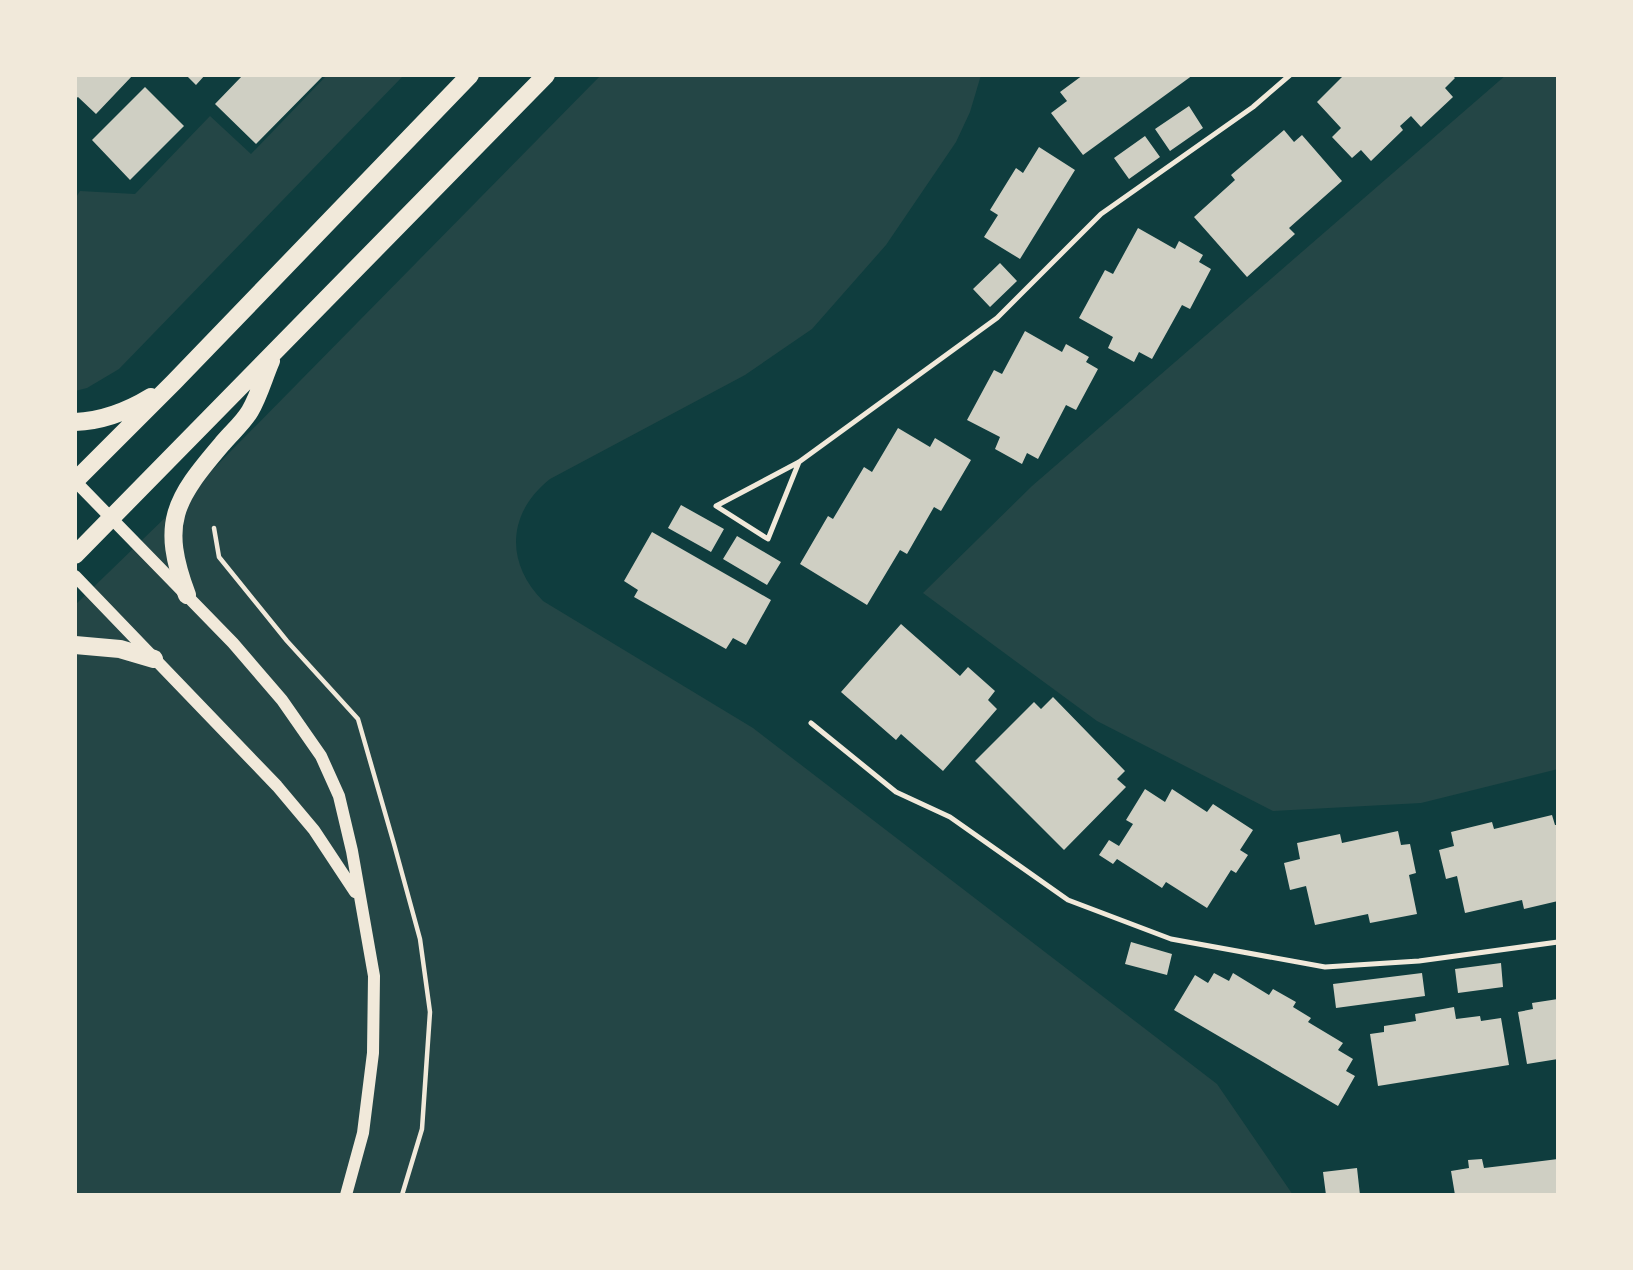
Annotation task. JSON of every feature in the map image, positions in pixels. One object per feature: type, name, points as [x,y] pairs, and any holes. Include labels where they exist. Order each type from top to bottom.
[{"type":"main road","points":[[75,481],[470,75]]},
{"type":"main road","points":[[75,555],[546,75]]},
{"type":"main road","points":[[187,595],[173,550],[175,516],[183,495],[250,410],[274,353]]},
{"type":"main road","points":[[75,422],[105,418],[138,405],[174,382]]},
{"type":"main road","points":[[75,645],[120,649],[154,659]]},
{"type":"street","points":[[75,481],[187,595],[282,700],[321,756],[339,796],[374,976],[373,1053],[363,1133],[346,1195]]},
{"type":"street","points":[[75,576],[277,786],[314,830],[346,876],[362,905]]},
{"type":"lane","points":[[799,462],[768,539],[716,506],[799,462],[997,318],[1101,214],[1253,107],[1290,75]]},
{"type":"lane","points":[[811,723],[895,792],[950,817],[1068,900],[1171,939],[1325,967],[1419,961],[1558,943]]},
{"type":"shaded area","points":[[327,75],[404,75],[119,369],[87,388],[75,391],[75,199],[80,191],[135,194],[210,116],[251,154]]},
{"type":"shaded area","points":[[601,75],[981,75],[970,112],[956,142],[886,245],[812,329],[745,375],[550,479],[536,492],[525,507],[516,539],[522,571],[531,586],[543,601],[753,728],[1217,1084],[1293,1195],[75,1195],[75,605],[171,512]]},
{"type":"shaded area","points":[[1506,75],[1558,75],[1558,769],[1421,803],[1273,811],[1097,721],[923,593],[1032,486]]},
{"type":"building","points":[[75,75],[133,75],[96,114],[78,97],[75,99]]},
{"type":"building","points":[[186,75],[205,75],[196,85]]},
{"type":"building","points":[[243,75],[324,75],[256,144],[215,104]]},
{"type":"building","points":[[1083,75],[1193,75],[1083,155],[1051,113],[1067,101],[1060,92]]},
{"type":"building","points":[[1344,75],[1452,75],[1455,78],[1445,88],[1453,97],[1421,127],[1411,116],[1400,126],[1403,130],[1371,161],[1361,150],[1352,158],[1332,137],[1341,128],[1317,102]]},
{"type":"building","points":[[145,87],[184,126],[130,180],[92,140]]},
{"type":"building","points":[[1189,106],[1203,128],[1170,151],[1155,129]]},
{"type":"building","points":[[1284,130],[1294,142],[1302,135],[1342,181],[1289,228],[1295,234],[1247,277],[1194,217],[1235,180],[1231,175]]},
{"type":"building","points":[[1145,136],[1160,157],[1129,179],[1114,158]]},
{"type":"building","points":[[1039,147],[1075,170],[1020,259],[984,237],[998,215],[990,210],[1016,168],[1023,173]]},
{"type":"building","points":[[1138,228],[1175,249],[1179,241],[1203,255],[1199,262],[1211,269],[1190,309],[1182,305],[1152,359],[1139,352],[1134,362],[1108,348],[1113,337],[1079,318],[1105,270],[1113,274]]},
{"type":"building","points":[[1000,263],[1017,281],[990,307],[973,289]]},
{"type":"building","points":[[1025,331],[1062,352],[1066,344],[1089,357],[1086,362],[1098,369],[1076,410],[1066,405],[1038,459],[1027,453],[1022,464],[995,449],[1000,437],[967,420],[994,370],[1002,374]]},
{"type":"building","points":[[898,428],[930,447],[935,438],[971,460],[941,511],[934,507],[907,554],[900,550],[867,605],[800,564],[828,516],[833,519],[864,467],[872,472]]},
{"type":"building","points":[[681,505],[724,529],[711,552],[668,528]]},
{"type":"building","points":[[652,532],[771,600],[746,645],[733,638],[726,649],[634,597],[638,590],[624,581]]},
{"type":"building","points":[[737,536],[781,562],[767,585],[723,559]]},
{"type":"building","points":[[901,624],[960,676],[968,667],[995,691],[988,700],[997,709],[943,771],[901,734],[896,740],[841,692]]},
{"type":"building","points":[[1053,697],[1125,771],[1117,779],[1126,787],[1064,850],[975,761],[1034,702],[1041,709]]},
{"type":"building","points":[[1145,789],[1165,802],[1172,789],[1207,812],[1213,804],[1253,830],[1240,850],[1248,855],[1236,873],[1231,870],[1207,908],[1166,882],[1162,888],[1117,859],[1113,864],[1099,855],[1109,840],[1119,846],[1133,824],[1126,820]]},
{"type":"building","points":[[1552,815],[1555,825],[1558,825],[1558,901],[1524,909],[1522,900],[1465,913],[1457,876],[1446,879],[1439,850],[1454,846],[1451,832],[1492,822],[1494,829]]},
{"type":"building","points":[[1398,831],[1401,845],[1410,844],[1416,873],[1409,875],[1417,914],[1370,923],[1368,914],[1315,925],[1306,886],[1290,890],[1284,863],[1300,859],[1297,843],[1340,834],[1342,843]]},
{"type":"building","points":[[1131,942],[1172,954],[1167,975],[1125,964]]},
{"type":"building","points":[[1501,963],[1503,987],[1458,993],[1455,969]]},
{"type":"building","points":[[1214,973],[1229,981],[1233,973],[1269,995],[1273,989],[1296,1002],[1293,1007],[1311,1018],[1308,1022],[1343,1043],[1338,1050],[1353,1059],[1346,1071],[1355,1076],[1338,1106],[1174,1010],[1195,975],[1208,983]]},
{"type":"building","points":[[1422,973],[1425,996],[1336,1008],[1333,984]]},
{"type":"building","points":[[1558,999],[1558,1059],[1527,1064],[1518,1012],[1533,1009],[1532,1003]]},
{"type":"building","points":[[1454,1007],[1456,1019],[1480,1016],[1481,1021],[1501,1018],[1509,1065],[1378,1086],[1370,1034],[1384,1032],[1384,1026],[1416,1021],[1415,1014]]},
{"type":"building","points":[[1482,1159],[1484,1168],[1558,1159],[1558,1195],[1455,1195],[1451,1171],[1469,1168],[1468,1160]]},
{"type":"building","points":[[1357,1168],[1360,1195],[1326,1195],[1323,1172]]}]
